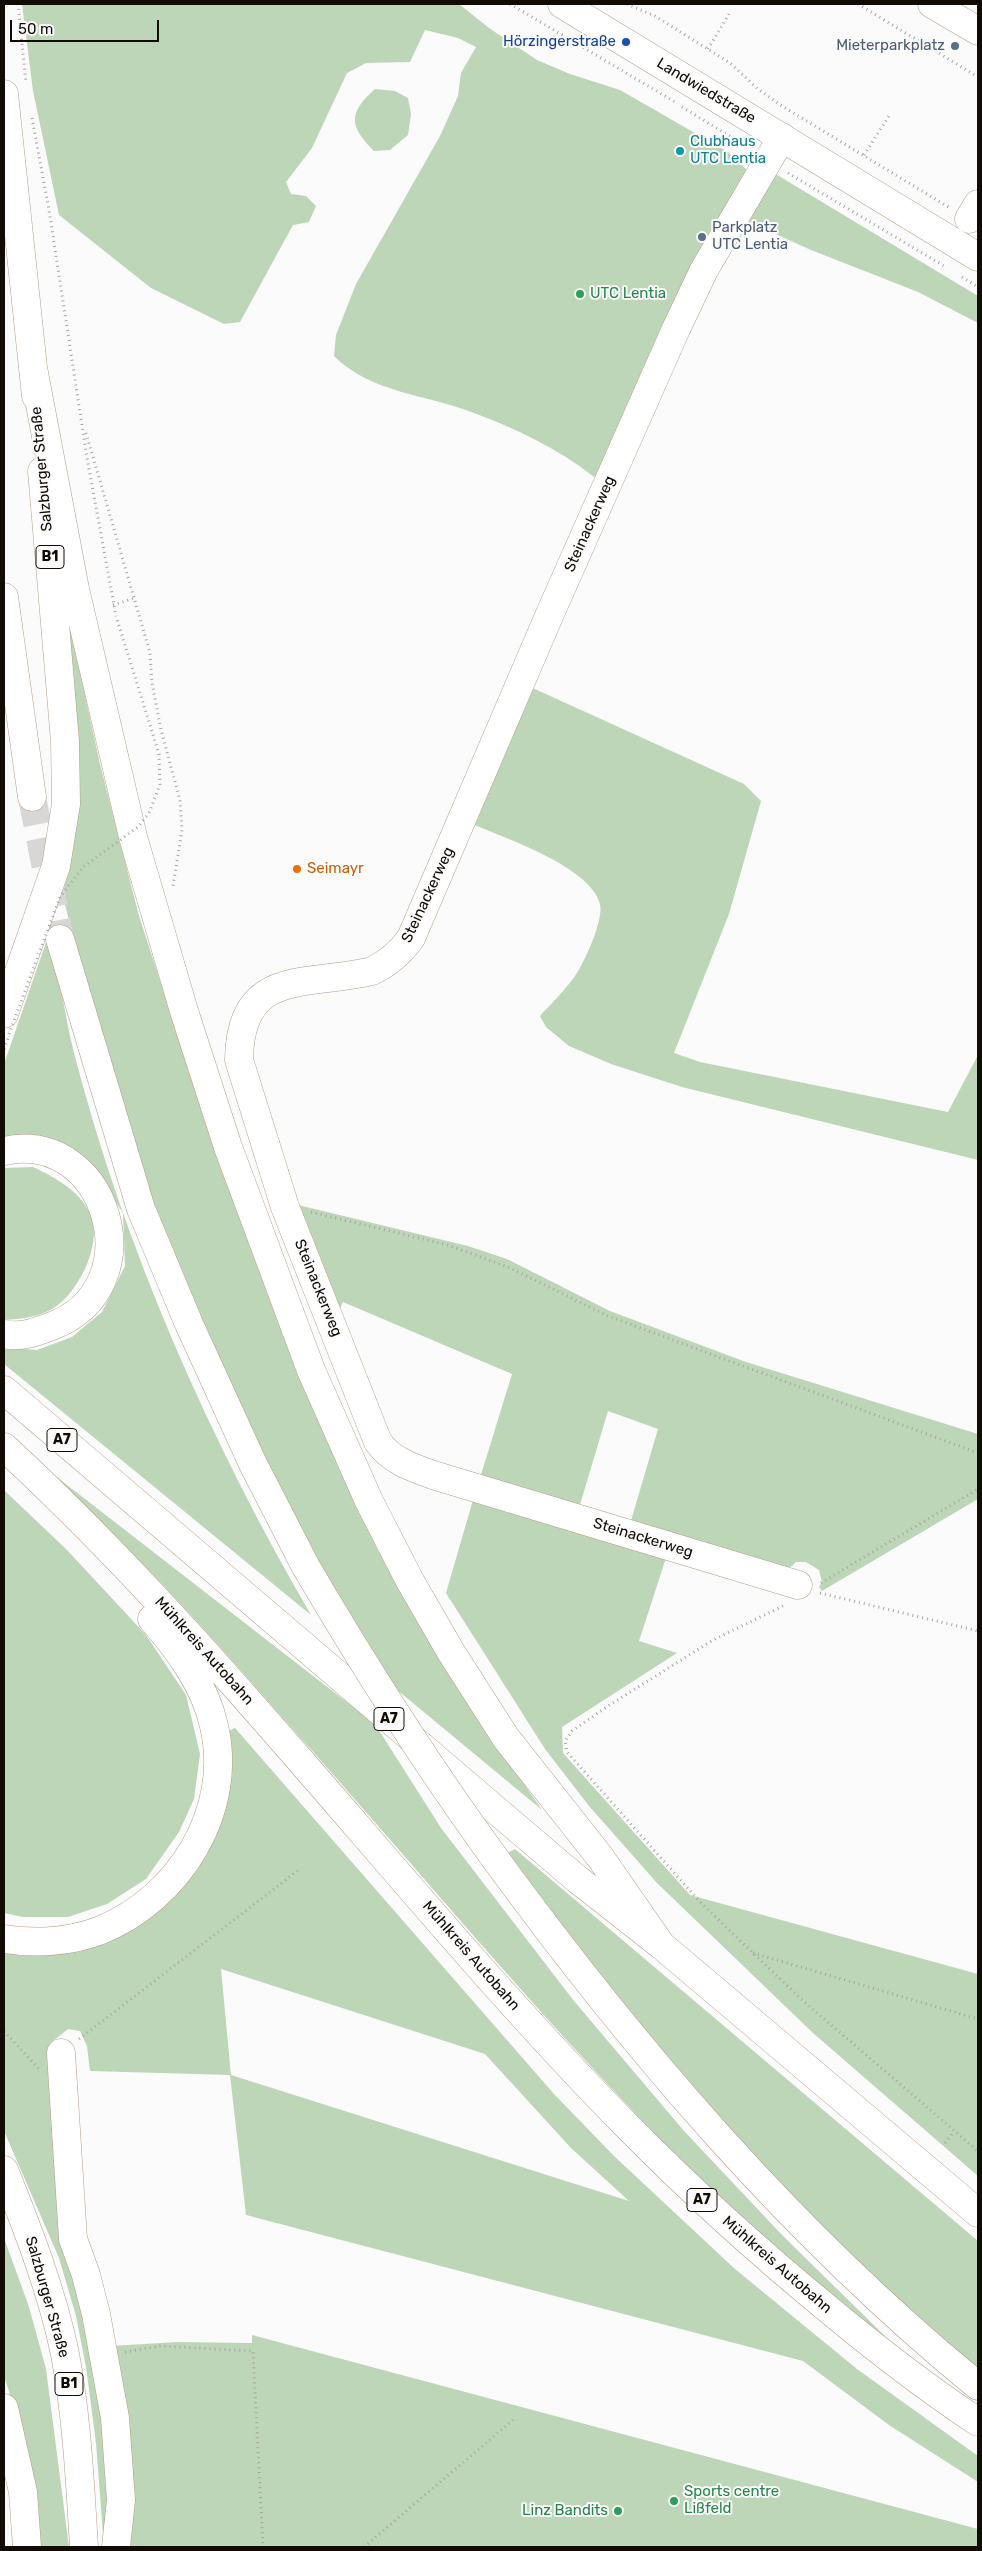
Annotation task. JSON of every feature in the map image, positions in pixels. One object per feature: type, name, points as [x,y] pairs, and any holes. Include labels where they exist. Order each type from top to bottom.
[{"type":"main road","name":"Landwiedstraße","points":[[562,4],[978,257]]},
{"type":"main road","points":[[932,4],[978,31]]},
{"type":"main road","name":"Salzburger Straße","points":[[7,1024],[56,866],[66,804],[65,741],[34,373],[15,90]]},
{"type":"main road","name":"Steinackerweg","points":[[782,137],[704,270],[676,329],[549,616],[411,938],[402,951],[387,964],[372,971],[272,988],[256,1002],[245,1016],[239,1036],[239,1060],[285,1207],[378,1442],[387,1454],[397,1461],[433,1475],[798,1585]]},
{"type":"main road","points":[[34,373],[75,589],[133,837],[184,1011],[228,1147],[312,1370],[369,1501],[410,1581],[451,1652],[506,1738],[600,1857],[661,1945]]},
{"type":"main road","points":[[4,597],[32,797]]},
{"type":"main road","points":[[60,939],[141,1210],[192,1333],[253,1464],[306,1567],[371,1677],[445,1789],[545,1928],[662,2072],[775,2196],[848,2270],[912,2330],[978,2386]]},
{"type":"main road","points":[[4,1151],[24,1150],[55,1156],[82,1174],[93,1187],[104,1207],[110,1243],[108,1263],[100,1283],[90,1299],[76,1312],[59,1323],[25,1335],[4,1334]]},
{"type":"main road","name":"A7","points":[[4,1390],[548,1855],[661,1945],[978,2213]]},
{"type":"main road","name":"Mühlkreis Autobahn","points":[[4,1448],[111,1551],[176,1618],[512,2002],[627,2126],[775,2266],[875,2347],[978,2422]]},
{"type":"main road","points":[[4,1472],[147,1613],[173,1643],[190,1668],[208,1706],[214,1726],[218,1766],[211,1809],[202,1836],[186,1864],[167,1886],[146,1904],[125,1919],[99,1931],[76,1937],[35,1942],[4,1940]]},
{"type":"main road","points":[[61,2053],[73,2239],[86,2275],[105,2357],[119,2460],[121,2500],[116,2547]]},
{"type":"main road","name":"Salzburger Straße","points":[[4,2170],[40,2264],[64,2354],[79,2466],[84,2547]]},
{"type":"main road","name":"Salzburger Straße","points":[[4,2185],[26,2226]]},
{"type":"main road","points":[[4,2408],[23,2492],[26,2547]]},
{"type":"path","points":[[15,90],[18,4]]},
{"type":"path","points":[[510,4],[945,267]]},
{"type":"path","points":[[627,4],[655,16],[730,63],[758,89],[782,106],[864,155],[974,212]]},
{"type":"path","points":[[858,4],[978,77]]},
{"type":"path","points":[[708,49],[729,14]]},
{"type":"path","points":[[4,1049],[7,1024],[60,897],[83,867],[138,827],[149,814],[160,785],[159,754],[113,605],[31,114]]},
{"type":"path","points":[[864,155],[889,116]]},
{"type":"path","points":[[953,272],[978,287]]},
{"type":"path","points":[[84,428],[96,461],[150,653],[152,683],[161,730],[180,800],[182,830],[172,889]]},
{"type":"path","points":[[113,605],[135,598]]},
{"type":"path","points":[[285,1207],[331,1216],[448,1245],[510,1268],[608,1316],[978,1453]]},
{"type":"path","points":[[798,1585],[823,1583],[978,1489]]},
{"type":"path","points":[[798,1585],[825,1595],[978,1631]]},
{"type":"path","points":[[798,1585],[792,1602],[713,1640],[572,1731],[564,1741],[566,1752],[700,1902],[801,1999],[978,2151]]},
{"type":"path","points":[[61,2053],[300,1869]]},
{"type":"path","points":[[753,1953],[978,2019]]},
{"type":"path","points":[[4,2031],[40,2071]]},
{"type":"path","points":[[945,2143],[954,2131]]},
{"type":"path","points":[[105,2357],[160,2346],[253,2350],[263,2547]]},
{"type":"path","points":[[364,2547],[513,2420]]},
{"type":"green space","points":[[22,4],[459,4],[489,28],[537,60],[570,74],[620,90],[728,152],[749,172],[607,462],[594,477],[566,457],[521,432],[456,407],[383,386],[349,369],[334,356],[336,335],[356,284],[440,136],[458,96],[461,73],[476,47],[458,38],[425,30],[410,62],[366,63],[347,73],[312,148],[286,182],[291,194],[306,196],[316,206],[309,222],[293,225],[240,322],[224,324],[151,288],[59,215],[33,91]]},
{"type":"green space","points":[[375,89],[395,91],[408,98],[411,114],[408,135],[390,150],[374,151],[356,127],[356,113],[360,105]]},
{"type":"green space","points":[[774,173],[978,296],[978,323],[918,292],[811,250],[747,221]]},
{"type":"green space","points":[[61,586],[100,764],[139,916],[218,1158],[297,1372],[378,1550],[452,1680],[542,1810],[384,1679],[309,1546],[226,1382],[164,1233],[111,1082],[63,897],[73,813]]},
{"type":"green space","points":[[526,685],[744,784],[761,801],[729,914],[674,1053],[700,1062],[948,1112],[978,1055],[978,1160],[682,1087],[611,1064],[569,1046],[546,1027],[540,1016],[579,970],[596,930],[600,904],[593,890],[580,877],[563,866],[523,845],[470,823]]},
{"type":"green space","points":[[50,931],[74,1053],[118,1199],[145,1271],[173,1342],[238,1481],[311,1615],[4,1364],[4,1347],[37,1350],[72,1337],[102,1312],[125,1266],[123,1213],[96,1172],[42,1138],[4,1137],[4,1064]]},
{"type":"green space","points":[[33,1167],[68,1187],[82,1201],[92,1219],[94,1230],[93,1243],[85,1269],[78,1282],[61,1302],[52,1309],[35,1316],[4,1320],[4,1168]]},
{"type":"green space","points":[[294,1204],[468,1246],[507,1259],[610,1311],[746,1362],[978,1434],[978,1499],[822,1591],[819,1587],[822,1582],[819,1570],[806,1562],[796,1562],[792,1566],[783,1569],[630,1524],[658,1429],[608,1411],[579,1508],[480,1478],[512,1374],[343,1302],[336,1317]]},
{"type":"green space","points":[[49,1471],[375,1724],[441,1828],[574,2001],[684,2131],[783,2236],[887,2338],[806,2274],[730,2206],[657,2135],[517,1985],[203,1628],[151,1572]]},
{"type":"green space","points":[[4,1490],[67,1550],[146,1635],[186,1695],[200,1754],[194,1799],[179,1832],[146,1879],[107,1904],[68,1917],[23,1917],[4,1913]]},
{"type":"green space","points":[[473,1500],[667,1555],[639,1641],[677,1653],[562,1727],[563,1753],[690,1895],[978,1974],[978,2176],[813,2033],[657,1883],[589,1806],[545,1749],[446,1593]]},
{"type":"green space","points":[[235,1728],[554,2094],[614,2156],[735,2269],[857,2369],[978,2456],[978,2482],[889,2425],[803,2361],[246,2215],[230,2075],[90,2071],[87,2046],[80,2031],[68,2029],[53,2041],[50,2057],[115,2491],[104,2547],[96,2443],[86,2367],[76,2316],[59,2258],[4,2131],[4,1950],[161,1906],[227,1732]],"holes":[[[221,1969],[485,2054],[571,2148],[629,2201],[231,2075]]]},
{"type":"green space","points":[[515,1849],[978,2241],[978,2373],[905,2314],[760,2167],[572,1945],[507,1853]]},
{"type":"green space","points":[[4,2238],[29,2307],[46,2369],[69,2547],[38,2547],[16,2413],[4,2376]]},
{"type":"green space","points":[[252,2335],[978,2529],[978,2547],[125,2547],[111,2346],[178,2342],[252,2343]]},
{"type":"tunnel","points":[[32,797],[60,939]]},
{"type":"place","name":"Hörzingerstraße","points":[[626,42]]},
{"type":"place","name":"Mieterparkplatz","points":[[955,46]]},
{"type":"place","name":"Clubhaus UTC Lentia","points":[[680,151]]},
{"type":"place","name":"Parkplatz UTC Lentia","points":[[702,237]]},
{"type":"place","name":"UTC Lentia","points":[[580,294]]},
{"type":"place","name":"Seimayr","points":[[297,869]]},
{"type":"place","name":"Sports centre Lißfeld","points":[[674,2501]]},
{"type":"place","name":"Linz Bandits","points":[[618,2511]]}]
